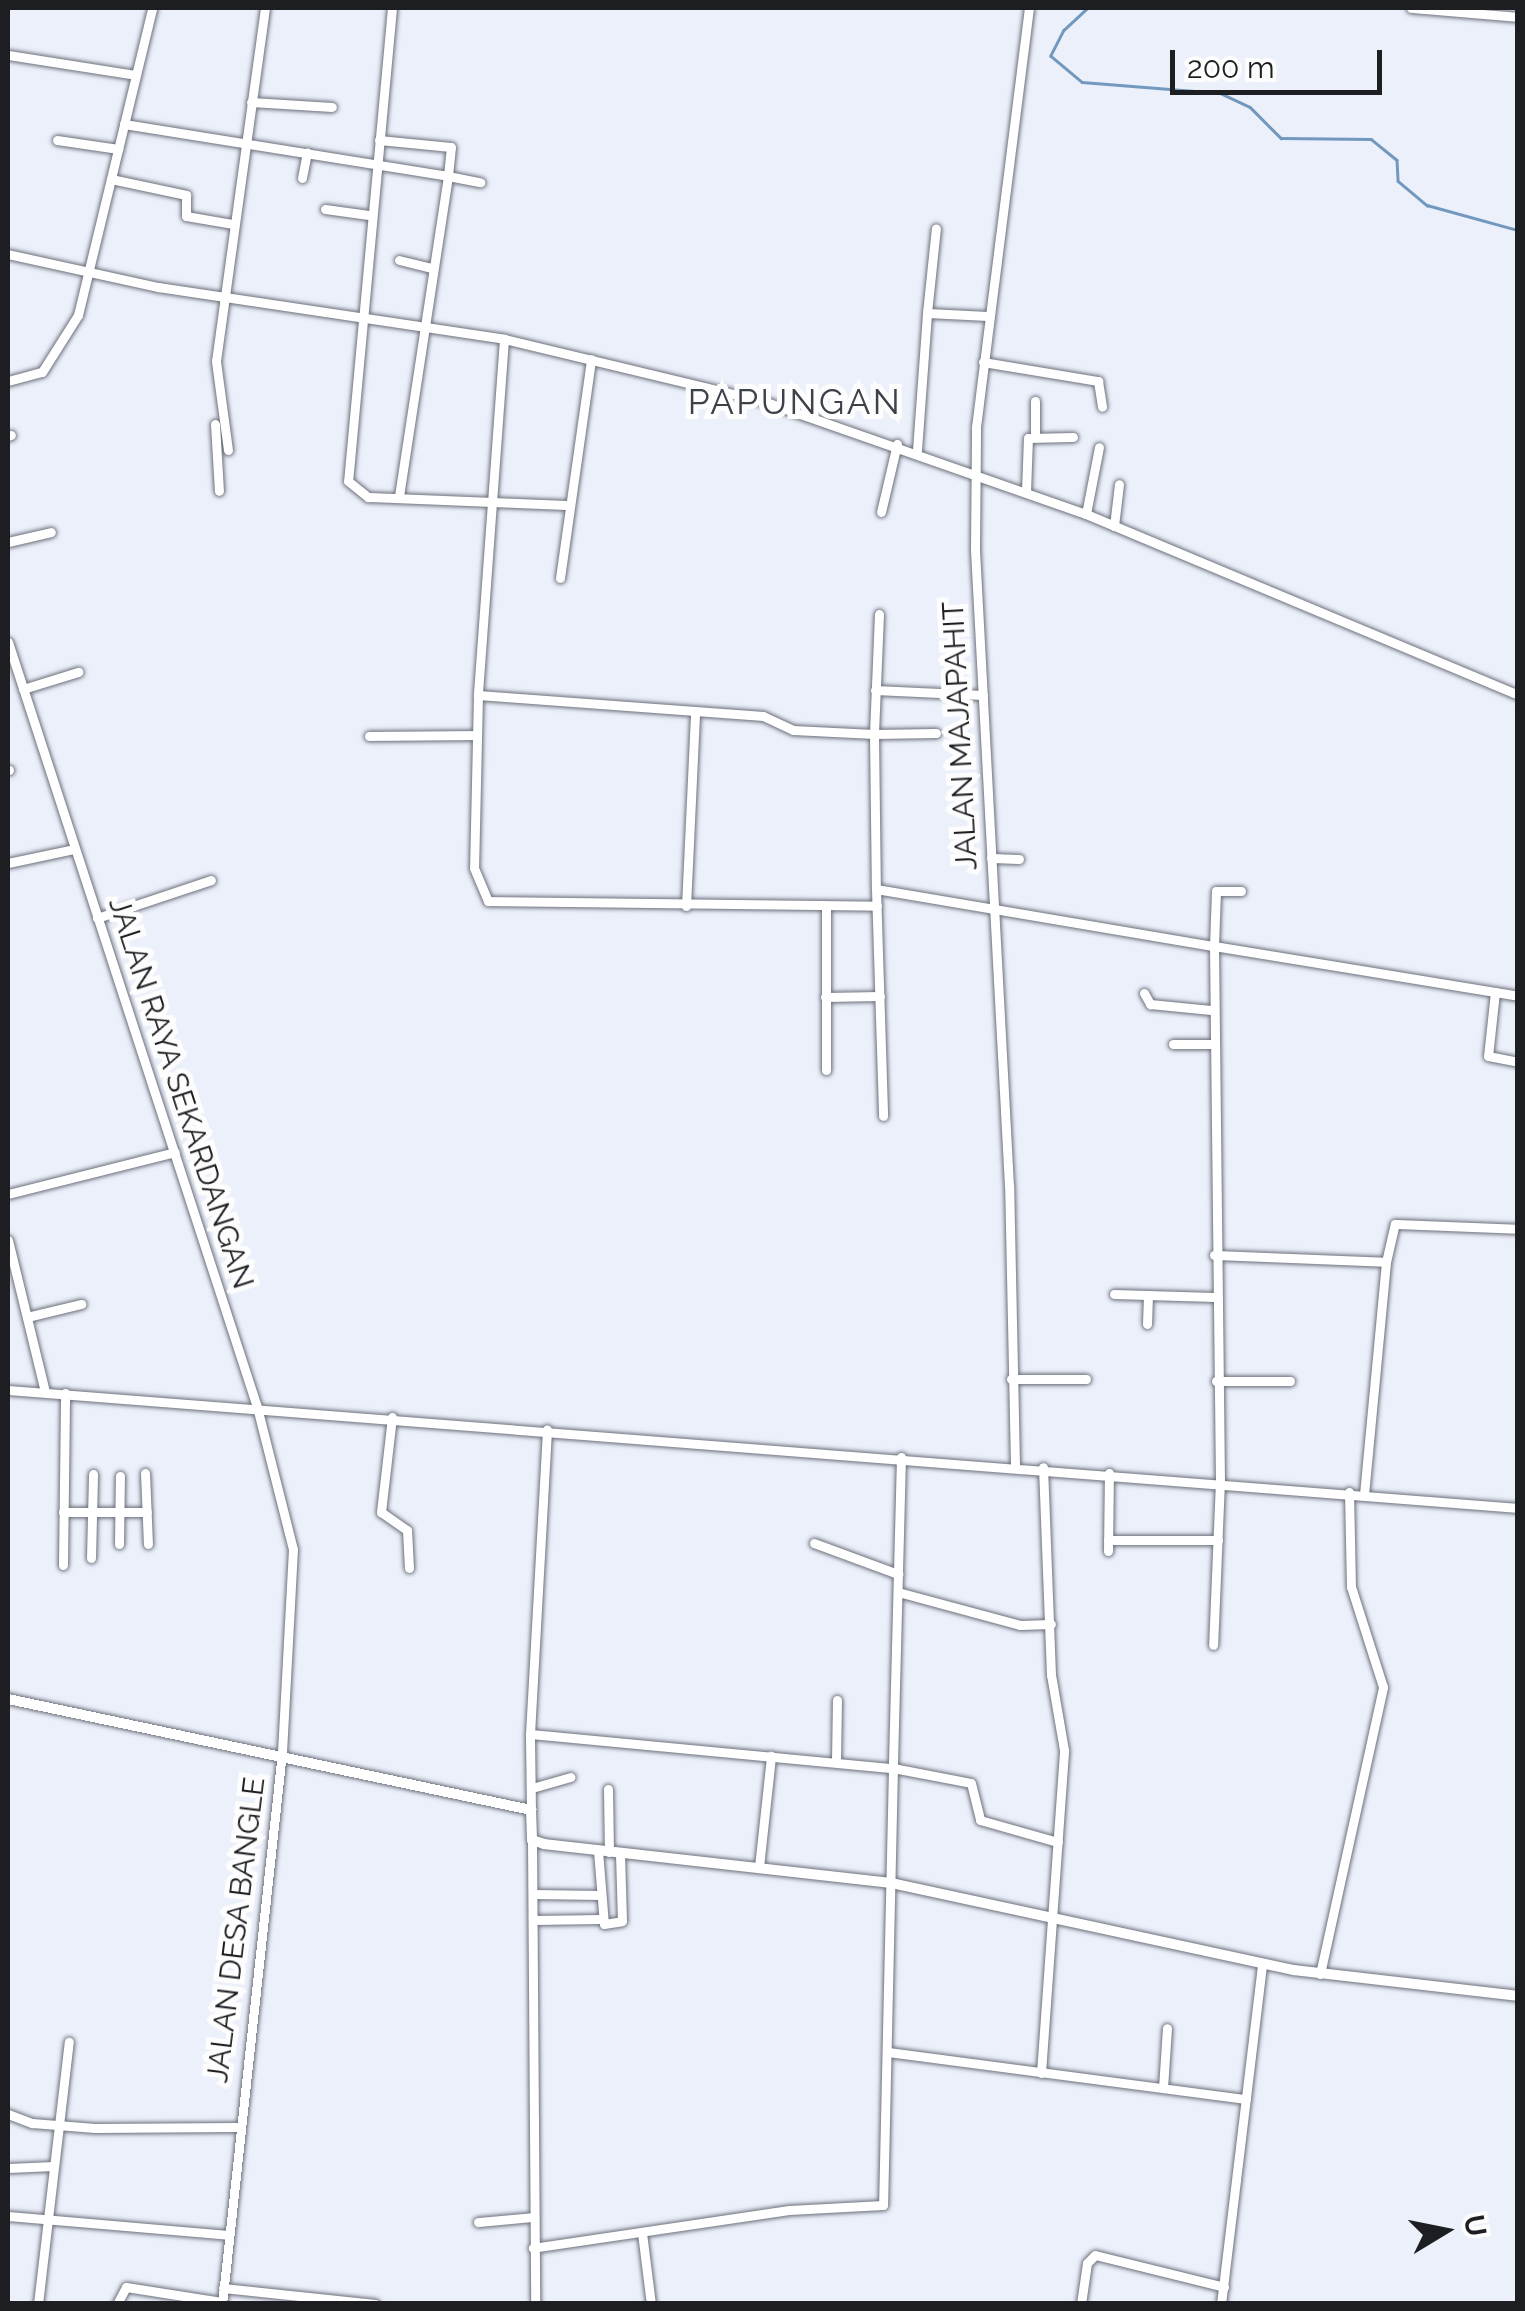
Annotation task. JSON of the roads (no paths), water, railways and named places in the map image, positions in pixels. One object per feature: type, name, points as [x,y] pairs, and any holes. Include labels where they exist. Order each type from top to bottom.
[{"type":"street","points":[[8,381],[42,372],[54,360],[78,315],[152,8]]},
{"type":"street","points":[[228,450],[216,390],[223,294],[265,8]]},
{"type":"street","points":[[392,8],[369,216],[348,481],[368,497],[568,505]]},
{"type":"street","name":"JALAN MAJAPAHIT","points":[[1015,1465],[1010,1380],[1009,1186],[983,694],[976,471],[988,316],[1030,8]]},
{"type":"street","points":[[1411,8],[1518,17]]},
{"type":"street","points":[[8,56],[135,76]]},
{"type":"street","points":[[251,102],[332,108]]},
{"type":"street","points":[[124,124],[480,182]]},
{"type":"street","points":[[57,140],[118,149]]},
{"type":"street","points":[[379,140],[451,147],[399,498]]},
{"type":"street","points":[[302,178],[306,152]]},
{"type":"street","points":[[111,179],[186,196],[186,216],[233,224]]},
{"type":"street","points":[[324,209],[369,216]]},
{"type":"street","points":[[917,450],[936,228]]},
{"type":"street","points":[[8,254],[89,274],[504,338],[764,401],[976,471],[1518,695]]},
{"type":"street","points":[[399,260],[431,268]]},
{"type":"street","points":[[927,313],[988,316]]},
{"type":"street","points":[[504,338],[478,695],[474,868],[485,899],[686,906],[877,906]]},
{"type":"street","points":[[560,578],[591,359]]},
{"type":"street","points":[[983,362],[1098,382],[1102,406]]},
{"type":"street","points":[[1035,401],[1035,436]]},
{"type":"street","points":[[215,424],[219,491]]},
{"type":"street","points":[[1026,492],[1027,439],[1073,437]]},
{"type":"street","points":[[880,512],[897,444]]},
{"type":"street","points":[[1086,514],[1099,447]]},
{"type":"street","points":[[1114,526],[1120,484]]},
{"type":"street","points":[[8,542],[51,532]]},
{"type":"street","points":[[879,614],[874,734],[883,1116]]},
{"type":"street","name":"JALAN RAYA SEKARDANGAN","points":[[8,642],[256,1407],[294,1562]]},
{"type":"street","points":[[23,689],[78,672]]},
{"type":"street","points":[[875,690],[983,694]]},
{"type":"street","points":[[478,695],[763,716],[794,730],[936,733]]},
{"type":"street","points":[[686,906],[694,712]]},
{"type":"street","points":[[370,736],[477,735]]},
{"type":"street","points":[[8,863],[74,849]]},
{"type":"street","points":[[991,858],[1019,859]]},
{"type":"street","points":[[97,918],[211,880]]},
{"type":"street","points":[[876,889],[1518,996]]},
{"type":"street","points":[[1213,1645],[1220,1481],[1211,1010],[1216,892],[1242,891]]},
{"type":"street","points":[[826,906],[826,1070]]},
{"type":"street","points":[[1144,992],[1150,1004],[1211,1010]]},
{"type":"street","points":[[1495,992],[1488,1056],[1518,1062]]},
{"type":"street","points":[[825,997],[880,996]]},
{"type":"street","points":[[1173,1044],[1212,1044]]},
{"type":"street","points":[[8,1194],[175,1152]]},
{"type":"street","points":[[1364,1494],[1386,1262],[1395,1224],[1518,1229]]},
{"type":"street","points":[[8,1240],[11,1272],[45,1392]]},
{"type":"street","points":[[1214,1255],[1386,1262]]},
{"type":"street","points":[[1114,1294],[1214,1297]]},
{"type":"street","points":[[1147,1324],[1148,1295]]},
{"type":"street","points":[[27,1318],[81,1304]]},
{"type":"street","points":[[1010,1380],[1086,1379]]},
{"type":"street","points":[[1216,1381],[1290,1382]]},
{"type":"street","points":[[8,1390],[1042,1467],[1518,1508]]},
{"type":"street","points":[[64,1565],[66,1393]]},
{"type":"street","points":[[392,1418],[381,1512],[406,1530],[409,1568]]},
{"type":"street","points":[[535,2304],[531,1660],[548,1429]]},
{"type":"street","points":[[534,2248],[790,2210],[880,2207],[888,2052],[901,1457]]},
{"type":"street","points":[[1041,2073],[1064,1750],[1051,1624],[1042,1467]]},
{"type":"street","points":[[145,1473],[148,1544]]},
{"type":"street","points":[[1108,1551],[1109,1473]]},
{"type":"street","points":[[92,1474],[92,1558]]},
{"type":"street","points":[[119,1544],[120,1476]]},
{"type":"street","points":[[1320,1974],[1383,1687],[1351,1588],[1349,1492]]},
{"type":"street","points":[[63,1512],[146,1512]]},
{"type":"street","points":[[1108,1540],[1218,1540]]},
{"type":"street","points":[[814,1543],[898,1574]]},
{"type":"street","name":"JALAN DESA BANGLE","points":[[222,2303],[238,2127],[282,1752],[294,1562]]},
{"type":"street","points":[[898,1592],[1020,1624],[1051,1624]]},
{"type":"street","points":[[8,1699],[282,1752],[531,1810]]},
{"type":"street","points":[[836,1762],[837,1700]]},
{"type":"street","points":[[530,1734],[893,1768],[971,1784],[980,1820],[1058,1842]]},
{"type":"street","points":[[760,1867],[771,1756]]},
{"type":"street","points":[[532,1788],[570,1777]]},
{"type":"street","points":[[608,1790],[609,1852],[622,1921],[604,1924],[601,1895],[609,1852]]},
{"type":"street","points":[[532,1840],[891,1883],[1262,1964],[1518,1996]]},
{"type":"street","points":[[534,1894],[601,1895]]},
{"type":"street","points":[[534,1920],[601,1919]]},
{"type":"street","points":[[1224,2303],[1262,1964]]},
{"type":"street","points":[[1162,2088],[1167,2028]]},
{"type":"street","points":[[38,2304],[69,2042]]},
{"type":"street","points":[[888,2052],[1246,2098]]},
{"type":"street","points":[[8,2114],[60,2124],[238,2127]]},
{"type":"street","points":[[8,2168],[54,2166]]},
{"type":"street","points":[[8,2216],[228,2235]]},
{"type":"street","points":[[478,2222],[533,2217]]},
{"type":"street","points":[[642,2233],[651,2304]]},
{"type":"street","points":[[1080,2304],[1087,2263],[1095,2255],[1224,2287]]},
{"type":"street","points":[[117,2304],[124,2287],[222,2303]]},
{"type":"street","points":[[223,2288],[374,2304]]},
{"type":"waterway","points":[[1088,8],[1064,30],[1051,56],[1082,82],[1220,93],[1250,107],[1281,138],[1371,139],[1397,160],[1398,181],[1427,205],[1518,230]]},
{"type":"district","name":"PAPUNGAN","points":[[795,402]]}]
